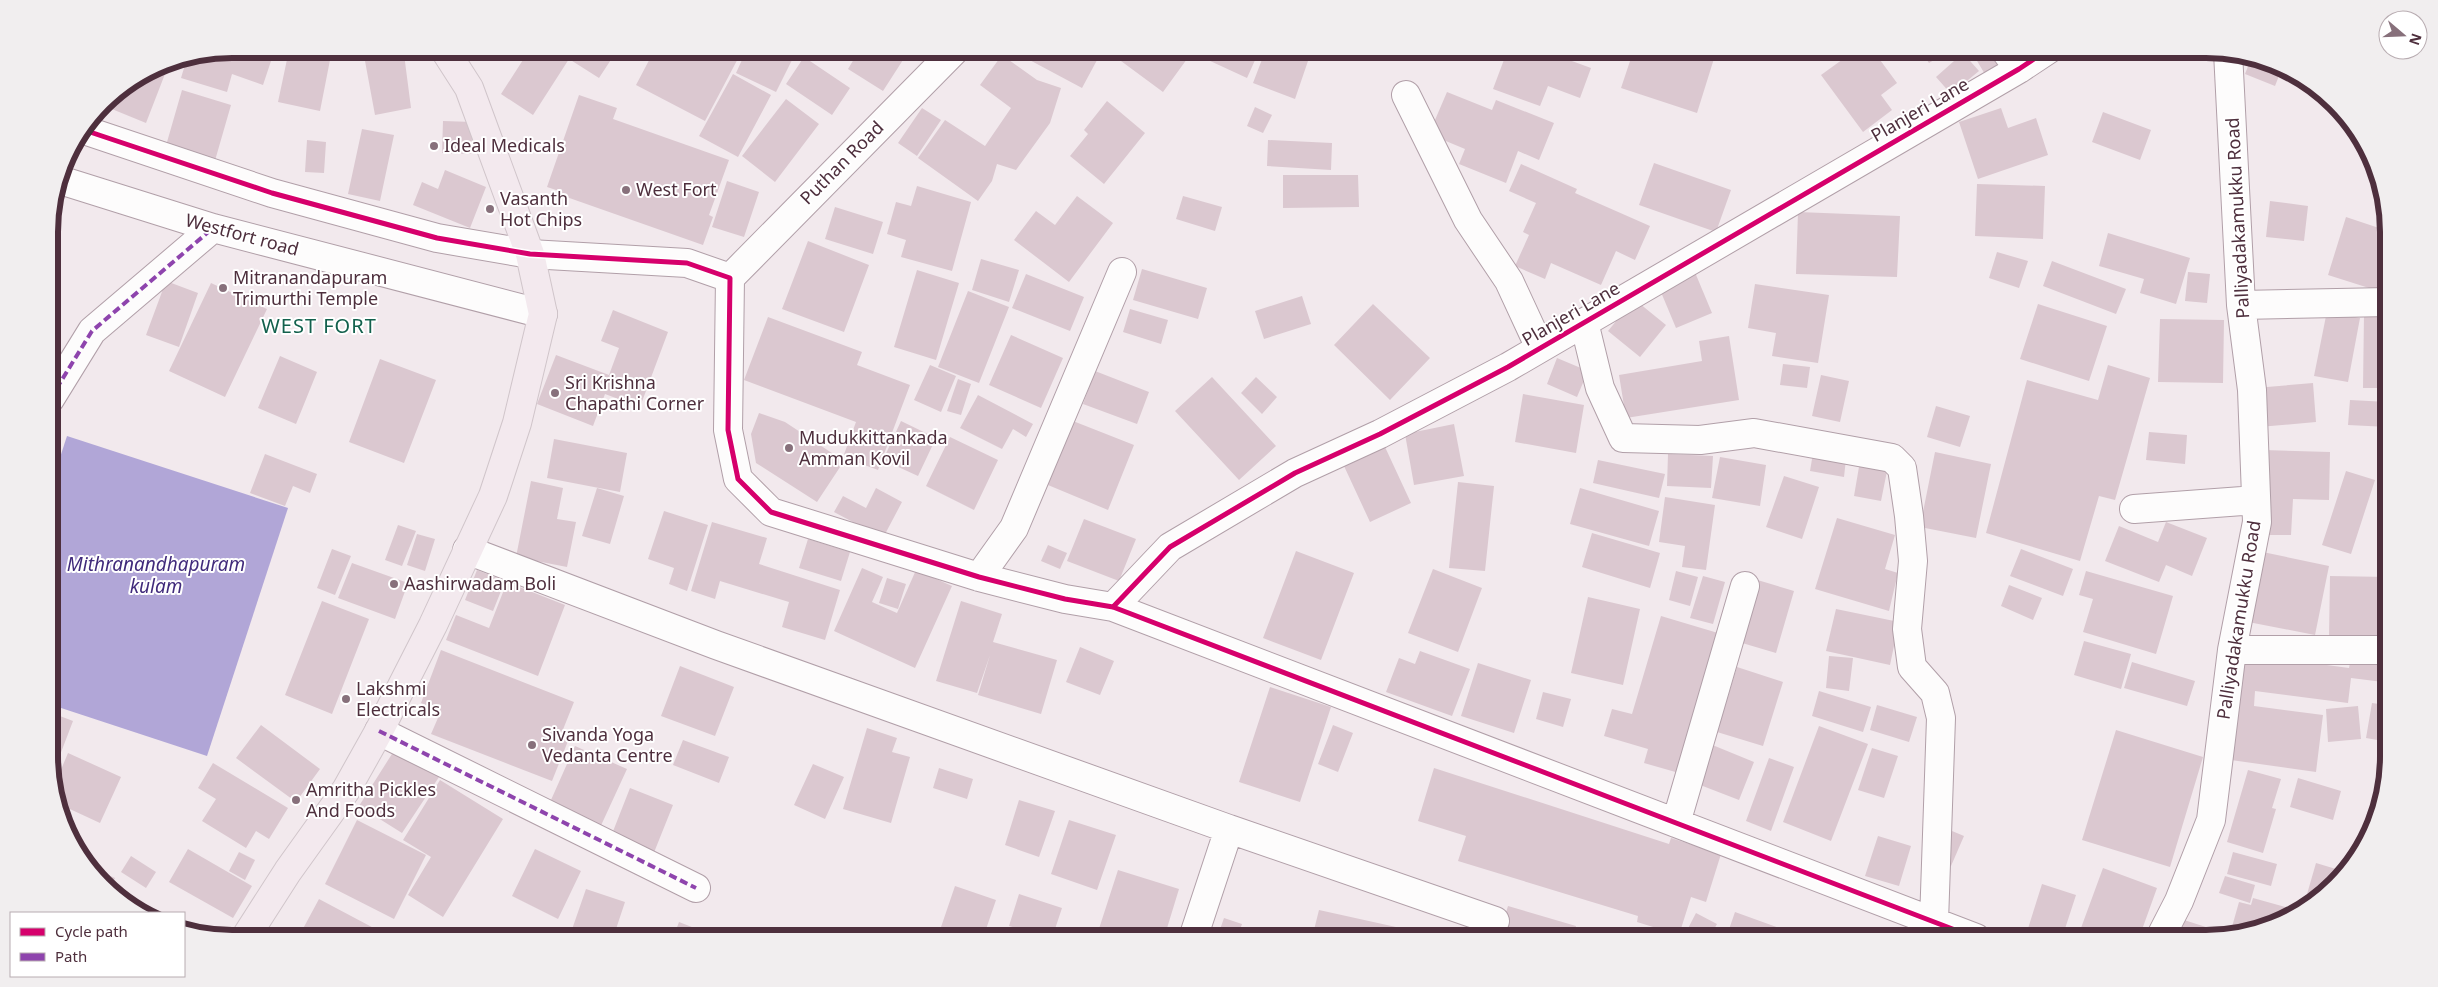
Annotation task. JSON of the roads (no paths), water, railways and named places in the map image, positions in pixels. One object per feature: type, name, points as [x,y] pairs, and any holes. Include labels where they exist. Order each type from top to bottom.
[{"type":"main road","points":[[250,930],[288,871],[346,790],[379,731],[433,626],[493,496],[517,424],[542,314],[530,254],[469,88],[450,58]]},
{"type":"street","name":"Puthan Road","points":[[730,278],[947,58]]},
{"type":"street","name":"Planjeri Lane","points":[[1113,607],[1170,547],[1295,473],[1380,434],[1508,367],[2011,59]]},
{"type":"street","name":"Palliyadakamukku Road","points":[[2164,929],[2178,901],[2211,820],[2232,650],[2257,522],[2252,390],[2241,305],[2228,59]]},
{"type":"street","points":[[1406,95],[1468,220],[1509,281],[1540,348]]},
{"type":"street","points":[[89,132],[272,193],[437,238],[530,254],[687,263],[730,278],[728,430],[738,479],[771,512],[979,577],[1065,599],[1113,607],[1953,929]]},
{"type":"street","name":"Westfort road","points":[[65,182],[213,228],[542,314]]},
{"type":"street","points":[[58,386],[92,331],[213,228]]},
{"type":"street","points":[[979,577],[1014,528],[1122,272]]},
{"type":"street","points":[[2241,305],[2380,302]]},
{"type":"street","points":[[1584,322],[1600,388],[1623,438],[1700,440],[1754,432],[1892,458],[1902,468],[1909,516],[1912,561],[1907,629],[1912,667],[1934,693],[1942,718],[1934,922]]},
{"type":"street","points":[[2134,510],[2256,500]]},
{"type":"street","points":[[467,550],[716,645],[1229,829],[1495,921]]},
{"type":"street","points":[[1676,823],[1744,586]]},
{"type":"street","points":[[2232,650],[2380,650]]},
{"type":"street","points":[[379,731],[696,888]]},
{"type":"street","points":[[1196,930],[1229,829]]},
{"type":"water","name":"Mithranandhapuram kulam","points":[[67,436],[288,508],[207,756],[58,707],[58,464]]},
{"type":"place","name":"Ideal Medicals","points":[[434,146]]},
{"type":"place","name":"West Fort","points":[[626,190]]},
{"type":"place","name":"Vasanth Hot Chips","points":[[490,209]]},
{"type":"place","name":"Mitranandapuram Trimurthi Temple","points":[[223,288]]},
{"type":"place","name":"Sri Krishna Chapathi Corner","points":[[555,393]]},
{"type":"place","name":"Mudukkittankada Amman Kovil","points":[[789,448]]},
{"type":"place","name":"Aashirwadam Boli","points":[[394,584]]},
{"type":"place","name":"Lakshmi Electricals","points":[[346,699]]},
{"type":"place","name":"Sivanda Yoga Vedanta Centre","points":[[532,745]]},
{"type":"place","name":"Amritha Pickles And Foods","points":[[296,800]]},
{"type":"district","name":"WEST FORT","points":[[319,326]]}]
